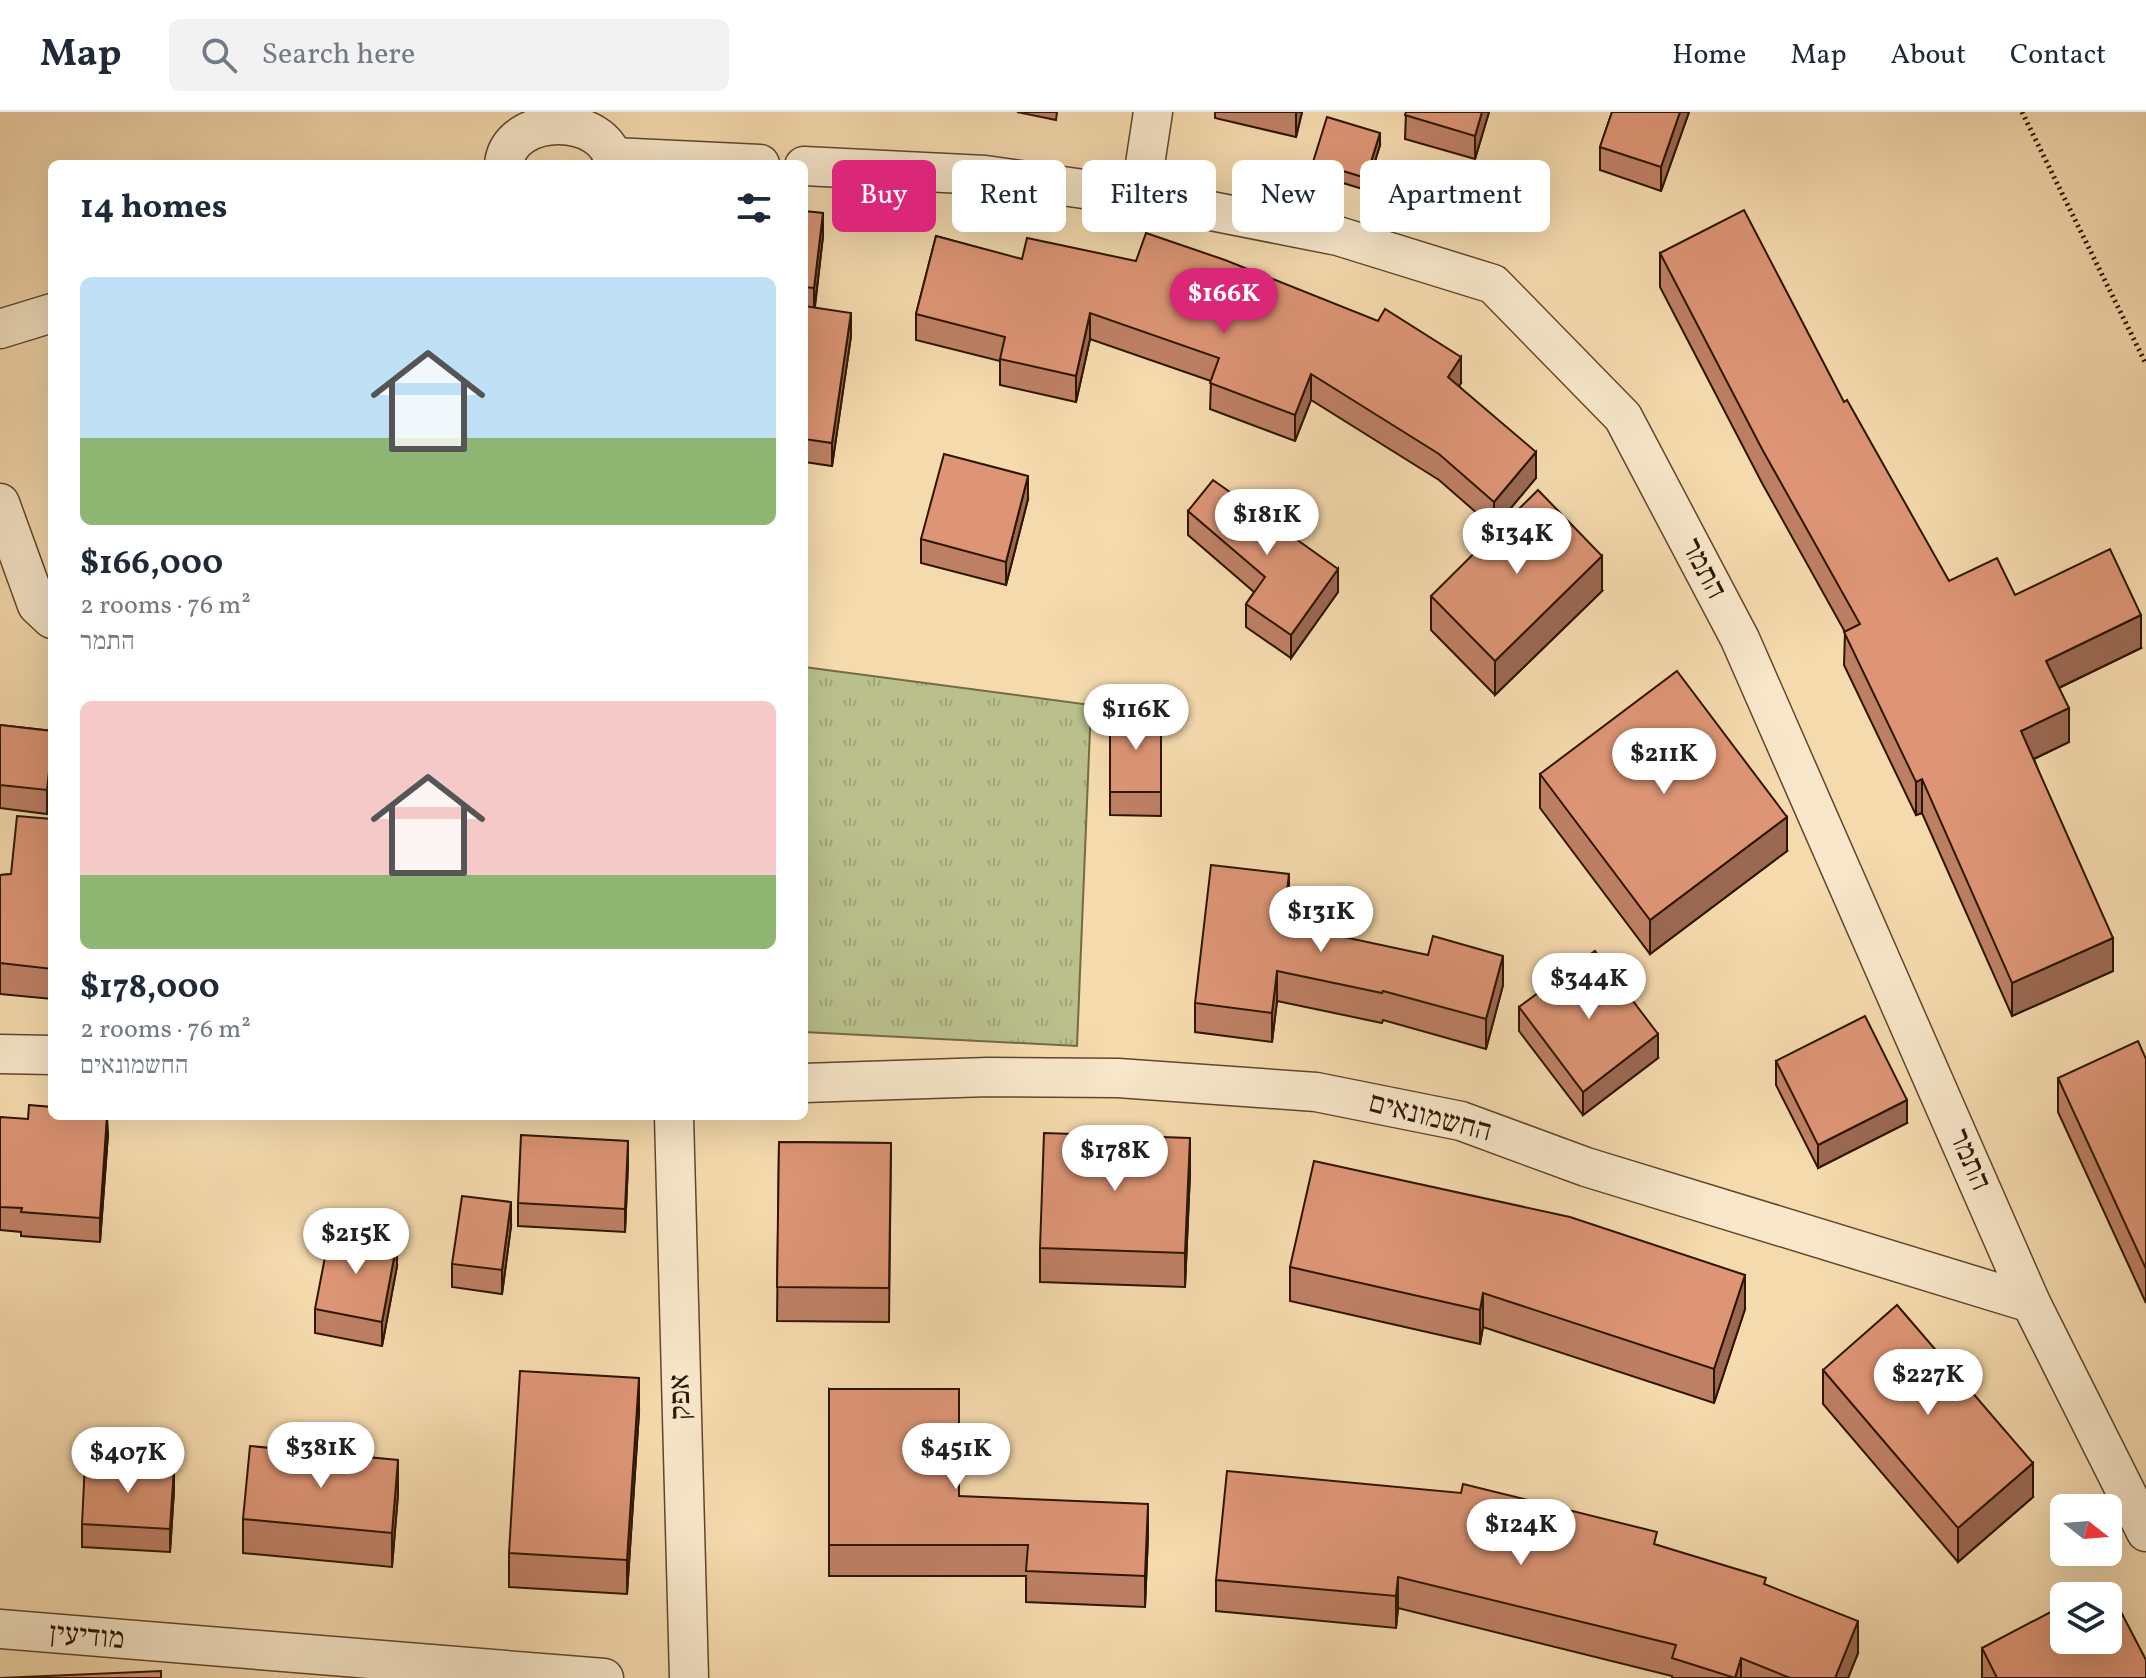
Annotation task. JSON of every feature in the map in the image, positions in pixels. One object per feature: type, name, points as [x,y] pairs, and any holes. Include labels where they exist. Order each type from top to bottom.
[{"type":"street","points":[[1146,160],[1153,112]]},
{"type":"street","points":[[505,160],[512,142],[524,128],[557,114],[576,118],[592,127],[605,139],[614,160]]},
{"type":"street","name":"התמר","points":[[808,166],[985,175],[1082,189]]},
{"type":"street","name":"התמר","points":[[1216,212],[1338,236],[1493,284],[1623,417],[1740,639],[2031,1303],[2146,1532]]},
{"type":"street","points":[[0,329],[48,314]]},
{"type":"street","points":[[0,503],[37,605],[48,615]]},
{"type":"street","points":[[0,1054],[48,1055]]},
{"type":"street","name":"החשמונאים","points":[[808,1083],[988,1077],[1118,1078],[1316,1092],[1461,1121],[1586,1167],[2031,1303]]},
{"type":"street","name":"אפק","points":[[674,1120],[689,1678]]},
{"type":"street","name":"מודיעין","points":[[0,1629],[604,1678]]},
{"type":"path","points":[[2022,112],[2146,364]]},
{"type":"green space","points":[[808,668],[1091,705],[1077,1046],[808,1032]]},
{"type":"building","points":[[1406,112],[1482,112],[1475,136],[1405,115]]},
{"type":"building","points":[[1612,112],[1680,112],[1661,167],[1600,147]]},
{"type":"building","points":[[1327,117],[1380,133],[1372,160],[1360,160],[1360,176],[1344,171],[1344,160],[1314,160]]},
{"type":"building","points":[[1744,210],[1844,402],[1847,400],[1949,581],[1997,558],[2015,595],[2110,549],[2141,615],[2046,661],[2069,708],[2021,731],[2113,938],[2012,983],[1922,779],[1916,782],[1844,632],[1860,624],[1762,449],[1660,253]]},
{"type":"building","points":[[808,211],[823,213],[814,288],[808,287]]},
{"type":"building","points":[[1146,233],[1225,260],[1378,321],[1385,309],[1461,357],[1448,377],[1536,452],[1494,502],[1439,454],[1311,374],[1295,415],[1210,383],[1219,358],[1090,313],[1076,376],[1000,359],[1005,337],[916,314],[936,236],[1022,259],[1027,238],[1136,261]]},
{"type":"building","points":[[808,307],[851,313],[832,443],[808,440]]},
{"type":"building","points":[[944,454],[1028,476],[1006,562],[921,539]]},
{"type":"building","points":[[1213,480],[1338,569],[1291,635],[1246,604],[1265,577],[1188,511]]},
{"type":"building","points":[[1538,490],[1602,556],[1495,661],[1431,596]]},
{"type":"building","points":[[1677,671],[1787,817],[1650,920],[1540,774]]},
{"type":"building","points":[[1110,711],[1161,711],[1161,792],[1110,792]]},
{"type":"building","points":[[0,725],[48,731],[47,790],[0,785]]},
{"type":"building","points":[[17,816],[48,819],[48,969],[0,963],[0,875],[11,874]]},
{"type":"building","points":[[1211,865],[1289,874],[1283,924],[1428,955],[1433,936],[1503,956],[1486,1019],[1383,991],[1277,971],[1272,1013],[1195,1003]]},
{"type":"building","points":[[1595,951],[1658,1034],[1583,1092],[1519,1007]]},
{"type":"building","points":[[1865,1016],[1907,1100],[1818,1145],[1776,1061]]},
{"type":"building","points":[[2138,1041],[2146,1059],[2146,1269],[2058,1078]]},
{"type":"building","points":[[29,1105],[48,1107],[48,1120],[107,1120],[100,1218],[21,1212],[22,1208],[0,1207],[0,1117],[28,1119]]},
{"type":"building","points":[[1044,1133],[1190,1138],[1185,1253],[1040,1248]]},
{"type":"building","points":[[521,1135],[628,1141],[625,1209],[518,1203]]},
{"type":"building","points":[[779,1142],[891,1143],[889,1288],[777,1287]]},
{"type":"building","points":[[1314,1161],[1570,1217],[1745,1275],[1714,1369],[1483,1293],[1480,1310],[1290,1267]]},
{"type":"building","points":[[462,1196],[511,1202],[502,1270],[452,1264]]},
{"type":"building","points":[[330,1231],[397,1242],[382,1322],[315,1309]]},
{"type":"building","points":[[1897,1305],[2033,1463],[1958,1528],[1823,1370]]},
{"type":"building","points":[[520,1371],[639,1378],[627,1560],[509,1553]]},
{"type":"building","points":[[829,1389],[959,1389],[959,1496],[1148,1504],[1145,1576],[1026,1571],[1028,1545],[829,1545]]},
{"type":"building","points":[[250,1446],[398,1460],[392,1533],[243,1519]]},
{"type":"building","points":[[85,1462],[174,1467],[170,1529],[82,1524]]},
{"type":"building","points":[[1227,1471],[1461,1493],[1463,1484],[1657,1532],[1654,1544],[1766,1578],[1764,1584],[1858,1621],[1835,1678],[1790,1678],[1741,1658],[1735,1678],[1672,1658],[1676,1645],[1398,1577],[1396,1596],[1216,1580]]},
{"type":"building","points":[[2050,1612],[2050,1654],[2122,1654],[2122,1614],[2146,1660],[2146,1678],[1997,1678],[1982,1648]]},
{"type":"building","points":[[161,1671],[161,1678],[0,1678]]}]
